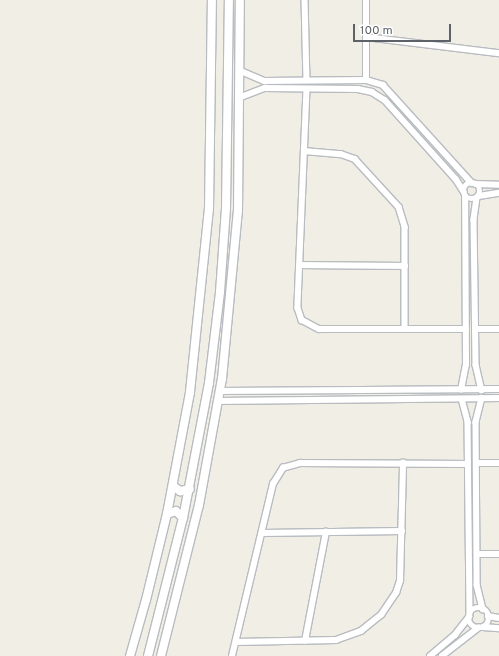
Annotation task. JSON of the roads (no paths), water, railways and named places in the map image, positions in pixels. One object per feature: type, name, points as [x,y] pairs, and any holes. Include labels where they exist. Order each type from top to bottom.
[{"type":"main road","points":[[130,656],[146,600],[167,514],[189,403],[204,274],[210,202],[212,0]]},
{"type":"main road","points":[[148,656],[190,489],[207,394],[220,292],[228,143],[229,0]]},
{"type":"main road","points":[[162,656],[199,505],[219,401],[232,297],[238,211],[241,97],[240,0]]},
{"type":"main road","points":[[173,486],[180,491],[190,489]]},
{"type":"main road","points":[[167,514],[176,511],[183,518]]},
{"type":"street","points":[[305,0],[307,80]]},
{"type":"street","points":[[366,0],[366,80]]},
{"type":"street","points":[[366,38],[499,53]]},
{"type":"street","points":[[241,71],[264,81],[366,80],[383,85],[480,188],[474,220],[476,372],[482,390]]},
{"type":"street","points":[[241,97],[265,88],[362,89],[377,94],[453,176],[464,194],[470,199],[499,193]]},
{"type":"street","points":[[306,89],[298,308],[307,324],[319,329],[466,329]]},
{"type":"street","points":[[304,151],[340,154],[355,159],[399,207],[405,227],[405,329]]},
{"type":"street","points":[[461,390],[466,372],[464,194],[466,185],[474,183],[499,185]]},
{"type":"street","points":[[299,266],[405,266]]},
{"type":"street","points":[[476,329],[499,329]]},
{"type":"street","points":[[220,391],[499,390]]},
{"type":"street","points":[[462,398],[468,418],[470,623],[481,627],[499,628]]},
{"type":"street","points":[[482,398],[476,422],[477,591],[483,609],[488,616],[499,618]]},
{"type":"street","points":[[219,401],[499,398]]},
{"type":"street","points":[[232,656],[263,533],[275,478],[288,465],[300,462],[468,464]]},
{"type":"street","points":[[236,642],[336,640],[360,631],[381,615],[392,599],[400,581],[403,463]]},
{"type":"street","points":[[476,463],[499,463]]},
{"type":"street","points":[[263,533],[402,531]]},
{"type":"street","points":[[306,640],[326,532]]},
{"type":"street","points":[[477,554],[499,554]]},
{"type":"street","points":[[430,656],[455,634],[477,608],[483,609]]},
{"type":"street","points":[[442,656],[481,627],[488,616]]}]
